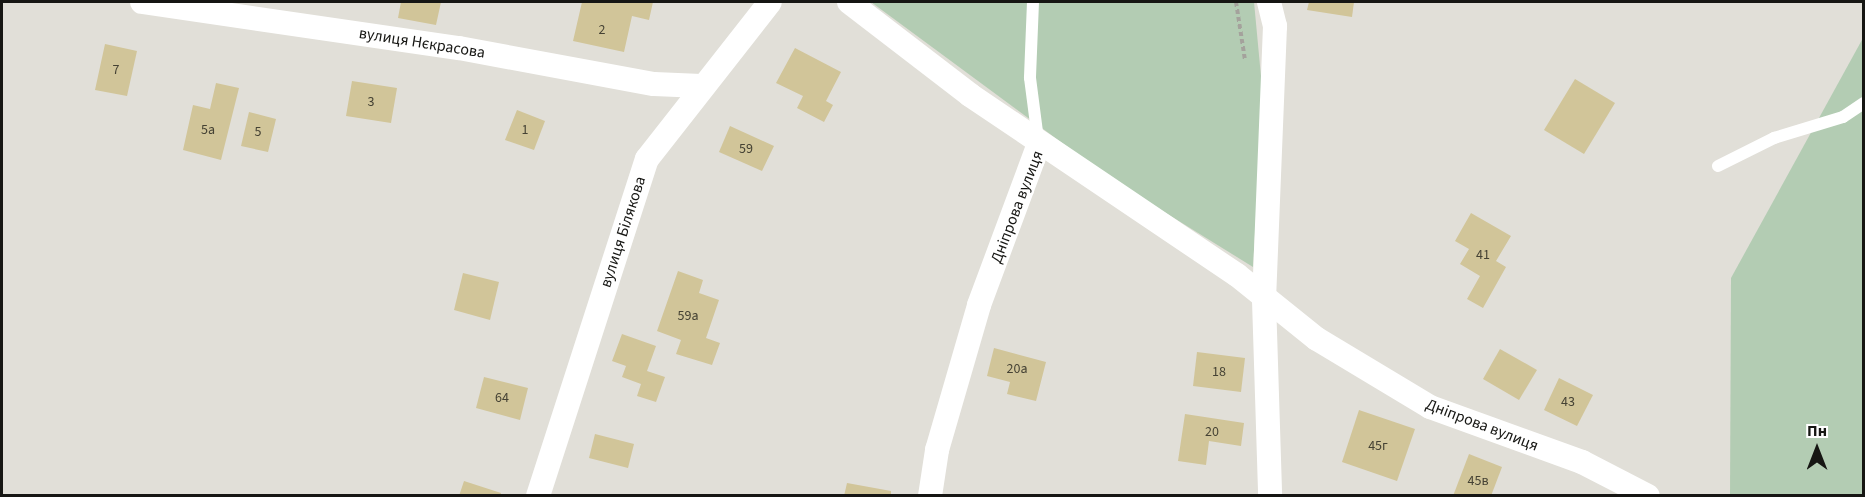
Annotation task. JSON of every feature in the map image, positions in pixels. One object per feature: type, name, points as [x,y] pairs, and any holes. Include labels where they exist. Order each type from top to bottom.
[{"type":"street","name":"вулиця Нєкрасова","points":[[142,2],[459,48],[654,84],[701,87]]},
{"type":"street","name":"вулиця Білякова","points":[[538,495],[647,159],[701,87],[770,2]]},
{"type":"street","points":[[849,2],[1039,144]]},
{"type":"street","points":[[1269,2],[1275,26],[1264,300],[1270,495]]},
{"type":"street","name":"Дніпрова вулиця","points":[[930,495],[937,450],[979,305],[1039,144],[1237,275],[1264,300],[1430,407],[1582,462],[1648,495]]},
{"type":"lane","points":[[1033,2],[1030,78],[1039,144]]},
{"type":"lane","points":[[1718,166],[1774,138],[1843,117],[1863,104]]},
{"type":"green space","points":[[871,2],[1254,2],[1263,98],[1253,267],[1111,179]]},
{"type":"green space","points":[[1863,38],[1863,495],[1730,496],[1731,278]]},
{"type":"building","points":[[401,2],[441,2],[436,25],[398,18]]},
{"type":"building","points":[[582,2],[653,2],[649,20],[632,16],[624,52],[573,41]]},
{"type":"building","points":[[1309,2],[1354,2],[1352,17],[1307,10]]},
{"type":"building","points":[[105,44],[137,51],[127,96],[95,90]]},
{"type":"building","points":[[795,48],[841,72],[826,101],[833,105],[824,122],[797,108],[803,96],[776,83]]},
{"type":"building","points":[[1575,79],[1615,103],[1584,154],[1544,130]]},
{"type":"building","points":[[352,81],[397,88],[391,123],[346,116]]},
{"type":"building","points":[[216,83],[239,88],[221,160],[183,150],[193,105],[210,109]]},
{"type":"building","points":[[517,110],[545,121],[534,150],[505,140]]},
{"type":"building","points":[[249,112],[276,119],[268,152],[241,146]]},
{"type":"building","points":[[730,126],[774,146],[762,171],[719,152]]},
{"type":"building","points":[[1471,213],[1511,236],[1496,261],[1506,267],[1483,308],[1467,299],[1480,276],[1460,264],[1469,249],[1455,241]]},
{"type":"building","points":[[678,271],[703,280],[699,293],[719,300],[706,338],[720,343],[712,365],[676,354],[681,340],[657,331]]},
{"type":"building","points":[[463,273],[499,282],[490,320],[454,310]]},
{"type":"building","points":[[622,334],[656,346],[647,371],[665,377],[656,402],[637,396],[641,384],[622,377],[626,366],[612,361]]},
{"type":"building","points":[[994,348],[1046,362],[1036,401],[1007,394],[1010,382],[987,376]]},
{"type":"building","points":[[1500,349],[1537,370],[1519,400],[1483,379]]},
{"type":"building","points":[[1197,352],[1245,358],[1241,392],[1193,386]]},
{"type":"building","points":[[484,377],[528,388],[520,420],[476,408]]},
{"type":"building","points":[[1559,378],[1593,395],[1577,426],[1544,410]]},
{"type":"building","points":[[1359,410],[1415,429],[1397,481],[1342,462]]},
{"type":"building","points":[[1185,414],[1244,423],[1241,446],[1209,441],[1206,465],[1178,461]]},
{"type":"building","points":[[595,434],[634,444],[628,468],[589,458]]},
{"type":"building","points":[[1469,454],[1502,467],[1491,496],[1453,496]]},
{"type":"building","points":[[464,481],[501,493],[500,496],[459,496]]},
{"type":"building","points":[[847,483],[891,491],[891,496],[844,496]]}]
